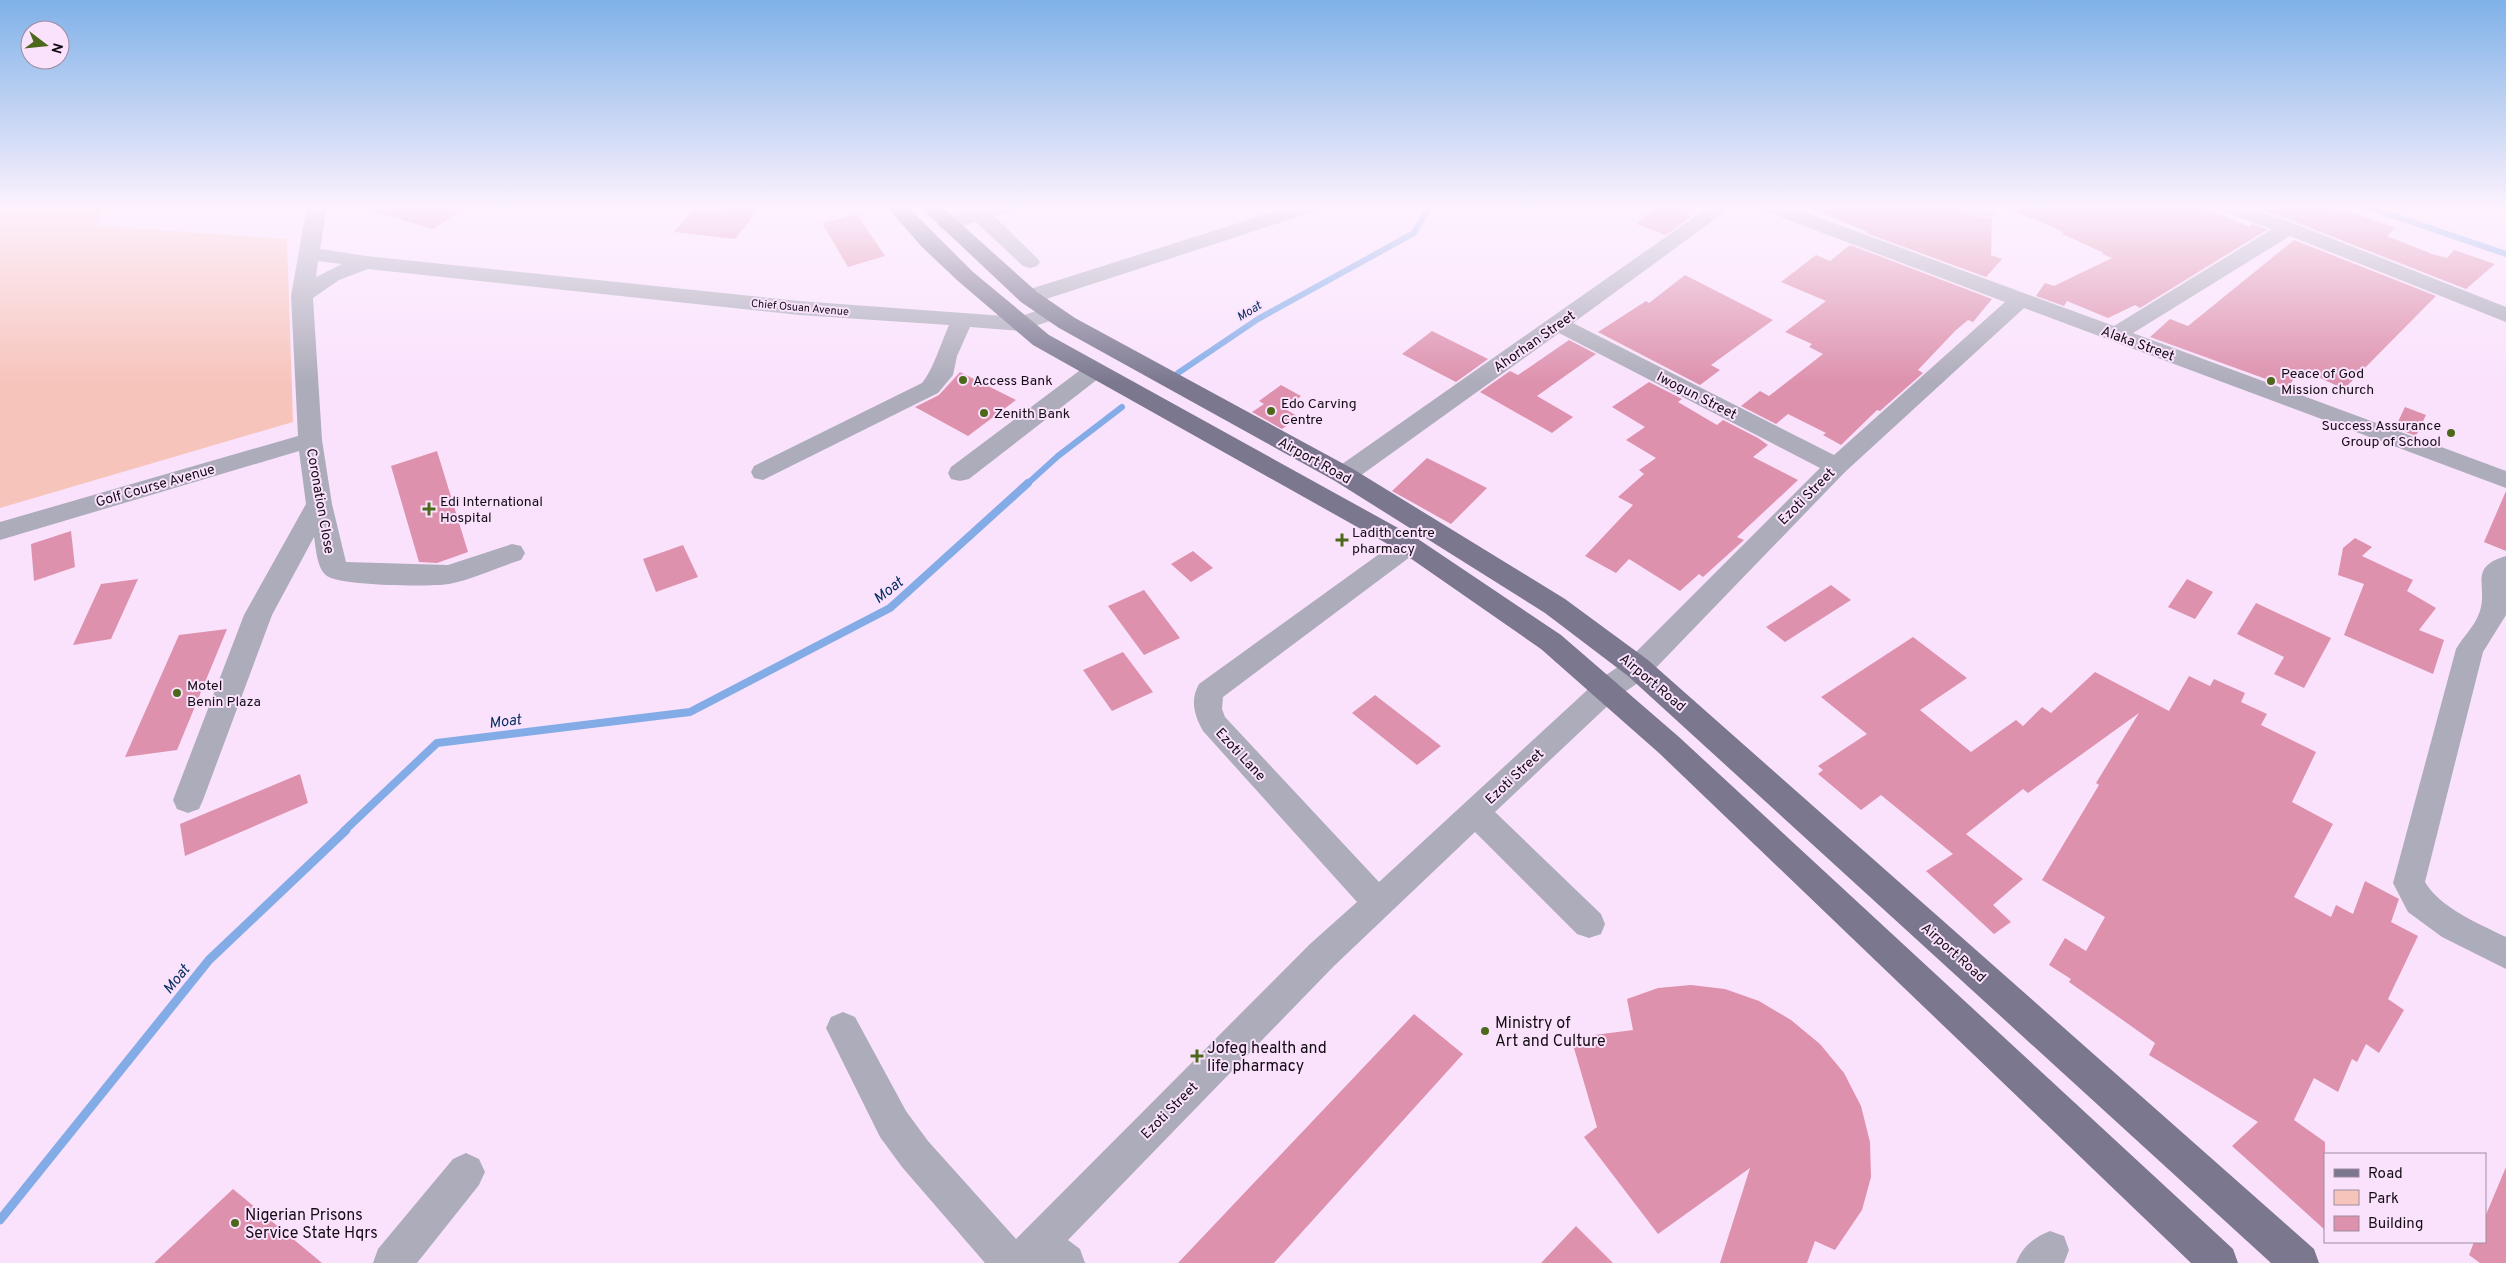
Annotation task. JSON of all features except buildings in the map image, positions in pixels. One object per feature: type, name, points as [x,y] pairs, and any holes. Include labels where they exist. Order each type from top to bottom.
[{"type":"main road","name":"Airport Road","points":[[949,265],[1041,340],[1409,545],[1551,642],[1669,745],[2214,1261]]},
{"type":"main road","name":"Airport Road","points":[[995,265],[1040,305],[1344,475],[1555,606],[1638,668],[2300,1263]]},
{"type":"street","name":"Coronation Close","points":[[307,265],[302,296],[310,440],[319,504],[333,565],[336,569],[346,573],[449,574],[512,553]]},
{"type":"street","points":[[302,296],[332,276],[359,265]]},
{"type":"street","name":"Chief Osuan Avenue","points":[[394,265],[799,308],[1020,324],[1040,305],[1150,265]]},
{"type":"street","name":"Ahorhan Street","points":[[1344,475],[1641,265]]},
{"type":"street","name":"Alaka Street","points":[[1926,265],[2506,480]]},
{"type":"street","points":[[2115,335],[2228,265]]},
{"type":"street","points":[[2380,265],[2506,316]]},
{"type":"street","name":"Ezoti Street","points":[[1042,1256],[1322,954],[1606,690],[1638,668],[1836,466],[2020,300]]},
{"type":"street","points":[[763,472],[930,388],[942,376],[946,356],[962,320]]},
{"type":"street","name":"Iwogun Street","points":[[1558,324],[1836,466]]},
{"type":"street","points":[[960,473],[1095,370]]},
{"type":"street","name":"Golf Course Avenue","points":[[0,531],[310,440]]},
{"type":"street","points":[[188,800],[258,615],[319,504]]},
{"type":"street","name":"Ezoti Lane","points":[[1378,903],[1213,723],[1208,709],[1210,692],[1409,545]]},
{"type":"street","points":[[2506,565],[2494,574],[2497,592],[2492,619],[2470,649],[2409,883],[2419,902],[2454,927],[2506,954]]},
{"type":"street","points":[[1475,812],[1589,924]]},
{"type":"street","points":[[843,1028],[893,1124],[915,1154],[1011,1263]]},
{"type":"street","points":[[392,1263],[466,1172]]},
{"type":"green space","points":[[0,265],[288,265],[293,422],[0,508]]},
{"type":"waterway","name":"Moat","points":[[1178,373],[1258,319],[1356,265]]},
{"type":"waterway","name":"Moat","points":[[1026,485],[1058,456],[1122,407]]},
{"type":"waterway","name":"Moat","points":[[344,831],[437,743],[690,712],[890,608],[1028,483]]},
{"type":"waterway","name":"Moat","points":[[0,1220],[209,960],[346,830]]},
{"type":"place","name":"Access Bank","points":[[963,380]]},
{"type":"place","name":"Peace of God Mission church","points":[[2271,381]]},
{"type":"place","name":"Edo Carving Centre","points":[[1271,411]]},
{"type":"place","name":"Zenith Bank","points":[[984,413]]},
{"type":"place","name":"Success Assurance Group of School","points":[[2451,433]]},
{"type":"place","name":"Edi International Hospital","points":[[429,509]]},
{"type":"place","name":"Ladith centre pharmacy","points":[[1342,540]]},
{"type":"place","name":"Motel Benin Plaza","points":[[177,693]]},
{"type":"place","name":"Ministry of Art and Culture","points":[[1485,1031]]},
{"type":"place","name":"Jofeg health and life pharmacy","points":[[1197,1056]]},
{"type":"place","name":"Nigerian Prisons Service State Hqrs","points":[[235,1223]]}]
